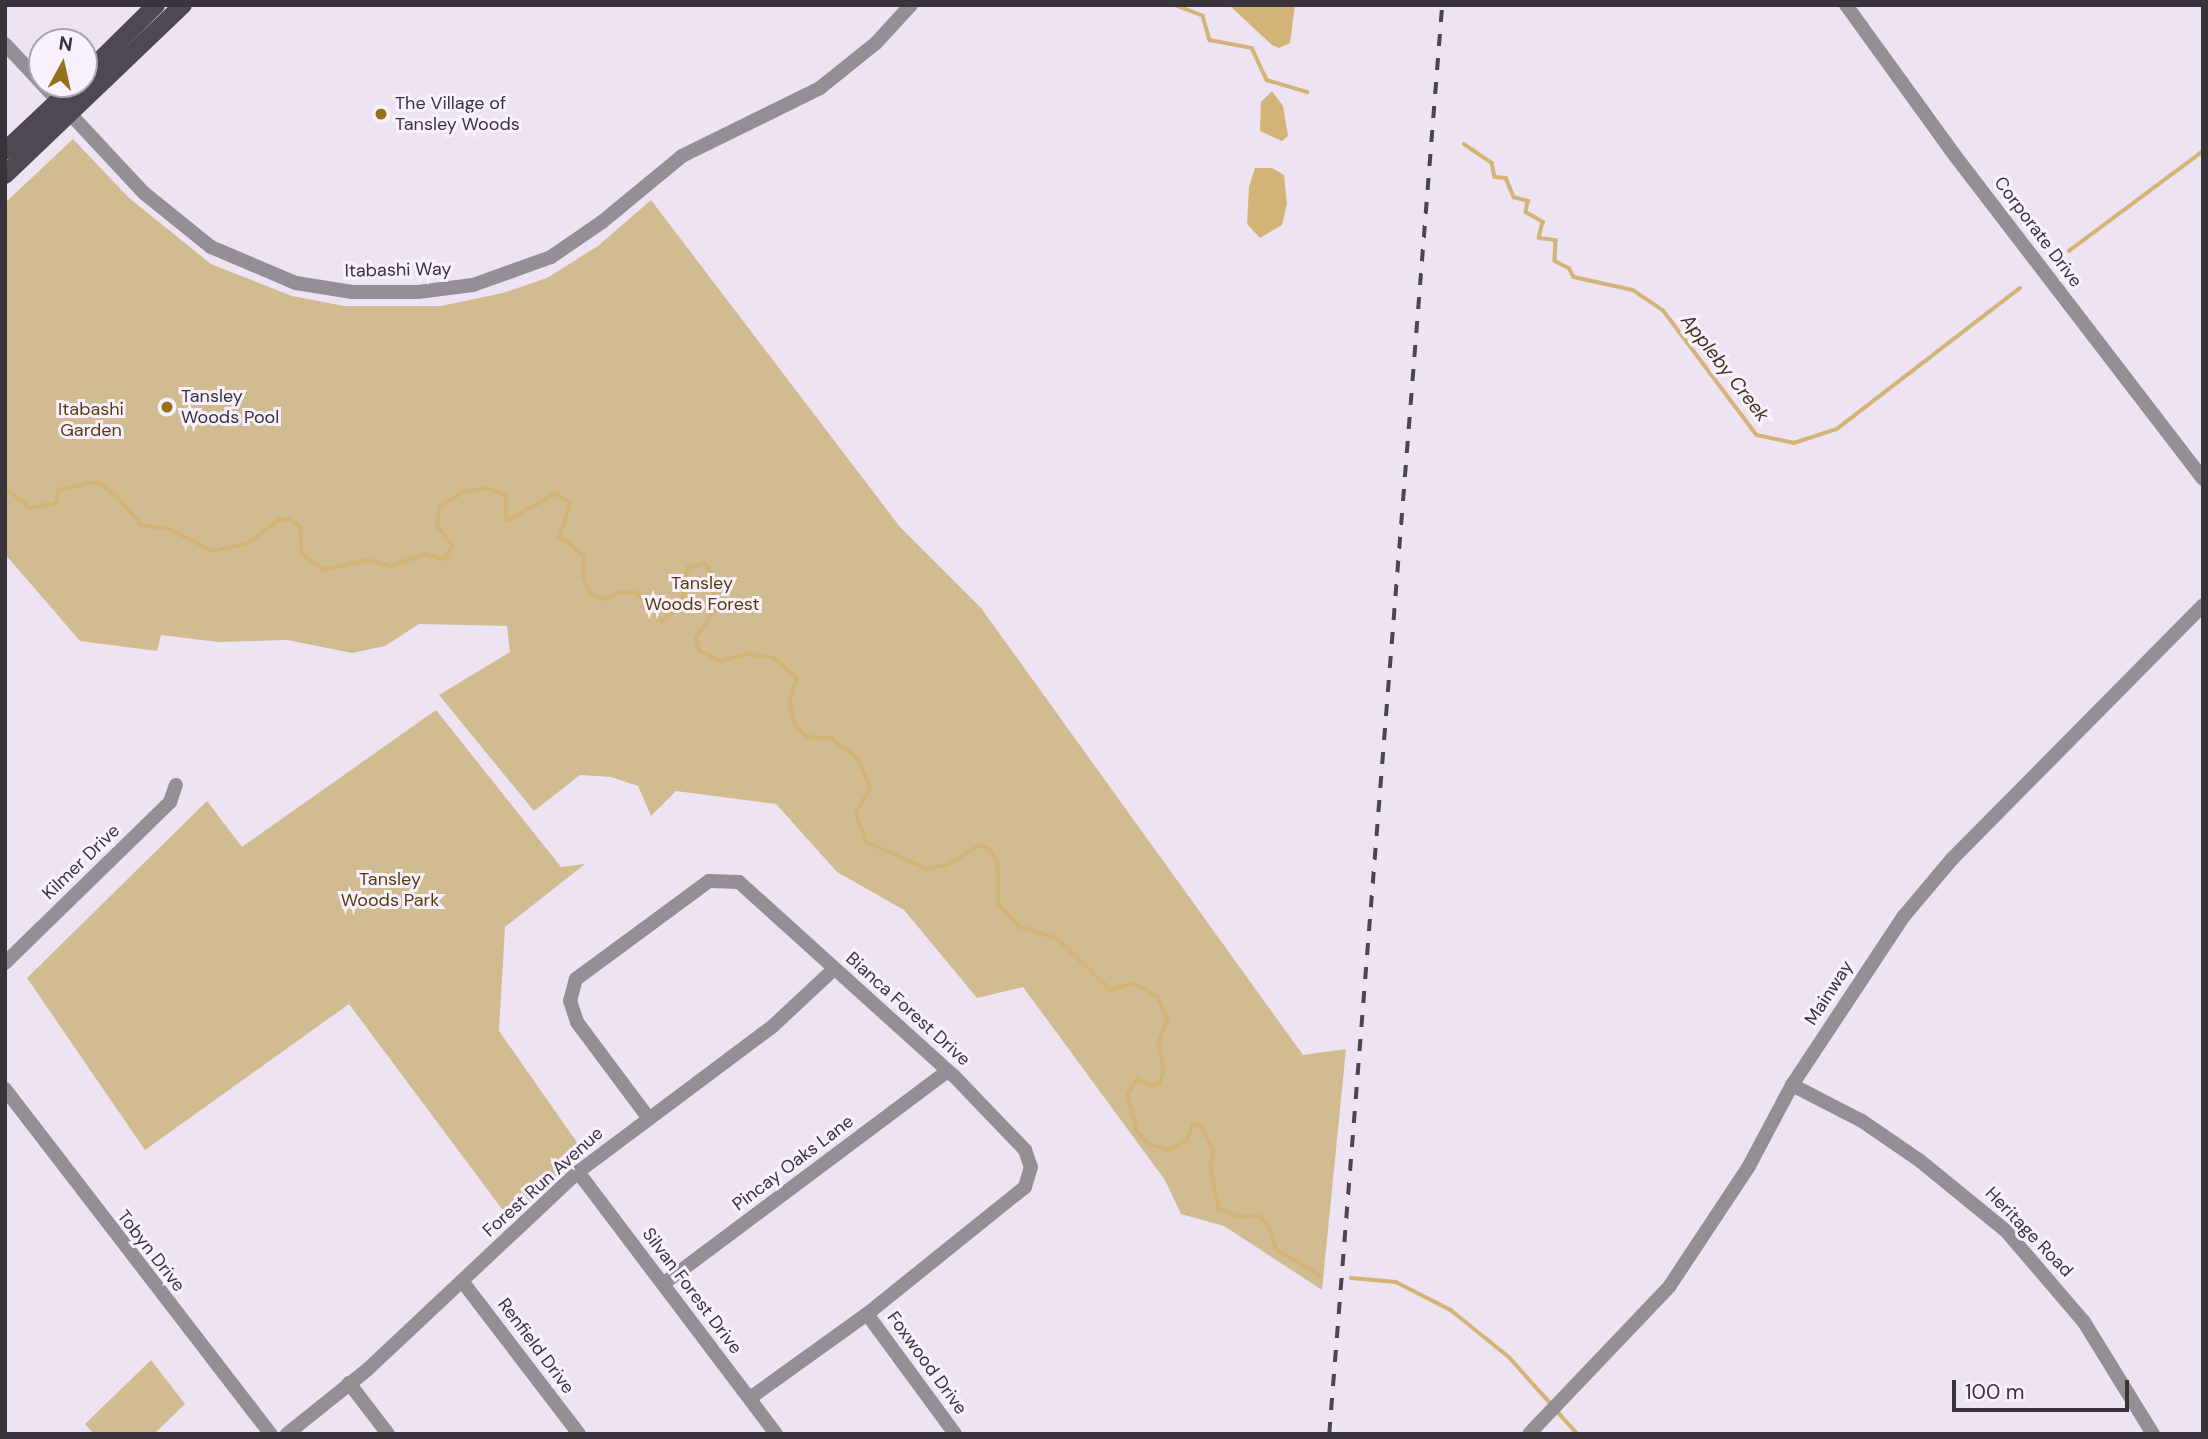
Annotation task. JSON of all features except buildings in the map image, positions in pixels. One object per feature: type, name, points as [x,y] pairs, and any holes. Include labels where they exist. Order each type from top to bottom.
[{"type":"main road","points":[[98,62],[156,5]]},
{"type":"main road","points":[[5,151],[63,108],[183,5]]},
{"type":"main road","points":[[5,175],[63,108],[68,98]]},
{"type":"street","name":"Itabashi Way","points":[[5,44],[63,108],[169,215],[240,262],[296,283],[338,291],[450,289],[524,269],[577,241],[682,156],[820,88],[876,43],[911,5]]},
{"type":"street","name":"Corporate Drive","points":[[1846,5],[1964,168],[2203,479]]},
{"type":"street","name":"Mainway","points":[[1529,1434],[1571,1393],[1669,1287],[1749,1166],[1792,1085],[1904,916],[1952,859],[2203,606]]},
{"type":"street","name":"Kilmer Drive","points":[[5,963],[170,802],[176,785]]},
{"type":"street","name":"Bianca Forest Drive","points":[[647,1116],[577,1021],[570,1001],[576,979],[709,881],[739,882],[757,894],[834,969],[1003,1122],[1026,1150],[1031,1167],[1025,1187],[867,1314],[750,1398]]},
{"type":"street","name":"Forest Run Avenue","points":[[287,1434],[349,1383],[462,1282],[578,1172],[647,1116],[774,1026],[834,969]]},
{"type":"street","name":"Pincay Oaks Lane","points":[[663,1284],[946,1072]]},
{"type":"street","name":"Heritage Road","points":[[1792,1085],[1862,1121],[1919,1160],[2006,1231],[2084,1322],[2153,1434]]},
{"type":"street","name":"Tobyn Drive","points":[[5,1089],[271,1434]]},
{"type":"street","name":"Silvan Forest Drive","points":[[578,1172],[776,1434]]},
{"type":"street","name":"Renfield Drive","points":[[462,1282],[579,1434]]},
{"type":"street","name":"Foxwood Drive","points":[[867,1314],[955,1434]]},
{"type":"street","points":[[349,1383],[388,1434]]},
{"type":"green space","name":"Tansley Woods Forest","points":[[73,139],[129,198],[211,264],[292,296],[344,306],[441,306],[503,293],[547,278],[598,246],[651,200],[900,527],[981,608],[1303,1055],[1346,1049],[1322,1290],[1224,1226],[1181,1214],[1165,1180],[1023,987],[977,998],[904,910],[837,872],[776,804],[676,791],[651,816],[638,786],[611,777],[580,775],[534,811],[439,695],[510,652],[507,626],[419,624],[385,646],[352,653],[287,640],[218,642],[161,635],[157,651],[80,641],[5,554],[5,203]]},
{"type":"green space","name":"Tansley Woods Park","points":[[436,710],[561,867],[585,864],[505,927],[499,1031],[583,1151],[511,1221],[349,1004],[145,1150],[27,978],[207,801],[242,847]]},
{"type":"green space","points":[[151,1360],[185,1404],[154,1434],[94,1434],[85,1424]]},
{"type":"shaded area","points":[[1229,5],[1295,5],[1290,43],[1279,48],[1272,45]]},
{"type":"shaded area","points":[[1272,91],[1283,106],[1288,136],[1282,141],[1260,131],[1261,102]]},
{"type":"shaded area","points":[[1255,168],[1272,168],[1284,175],[1287,204],[1282,225],[1260,238],[1247,224],[1249,187]]},
{"type":"waterway","name":"Appleby Creek","points":[[1175,5],[1203,16],[1210,40],[1252,48],[1267,80],[1307,92]]},
{"type":"waterway","name":"Appleby Creek","points":[[1464,144],[1492,163],[1495,177],[1506,178],[1514,197],[1528,201],[1526,212],[1543,222],[1539,238],[1556,240],[1555,261],[1569,268],[1574,277],[1633,290],[1663,310],[1757,435],[1794,443],[1837,429],[2020,288]]},
{"type":"waterway","name":"Appleby Creek","points":[[2069,251],[2203,151]]},
{"type":"waterway","points":[[5,487],[30,508],[56,503],[58,490],[97,482],[117,496],[141,525],[170,529],[213,551],[247,544],[279,520],[290,519],[301,527],[302,554],[323,570],[368,560],[391,566],[425,554],[444,559],[452,546],[437,525],[440,506],[463,492],[486,488],[506,495],[507,521],[556,493],[571,503],[560,537],[585,556],[583,577],[591,594],[605,599],[621,592],[637,593],[662,621],[681,606],[688,568],[705,563],[713,574],[715,610],[696,638],[700,651],[721,661],[750,654],[774,658],[797,678],[790,703],[795,724],[807,737],[832,738],[858,759],[871,788],[856,814],[867,842],[927,869],[947,865],[980,845],[991,850],[998,864],[999,904],[1019,926],[1058,939],[1111,990],[1134,983],[1158,997],[1168,1019],[1159,1043],[1164,1071],[1160,1083],[1150,1086],[1138,1079],[1128,1094],[1137,1130],[1148,1144],[1169,1150],[1187,1140],[1193,1124],[1201,1126],[1214,1152],[1211,1168],[1219,1209],[1241,1217],[1260,1215],[1271,1231],[1276,1249],[1321,1276]]},
{"type":"waterway","points":[[1351,1278],[1396,1282],[1451,1310],[1509,1357],[1552,1405]]},
{"type":"waterway","points":[[1557,1411],[1578,1434]]},
{"type":"railway","points":[[1329,1434],[1442,5]]},
{"type":"place","name":"The Village of Tansley Woods","points":[[381,114]]},
{"type":"place","name":"Tansley Woods Pool","points":[[167,407]]},
{"type":"park label","name":"Itabashi Garden","points":[[91,420]]}]
